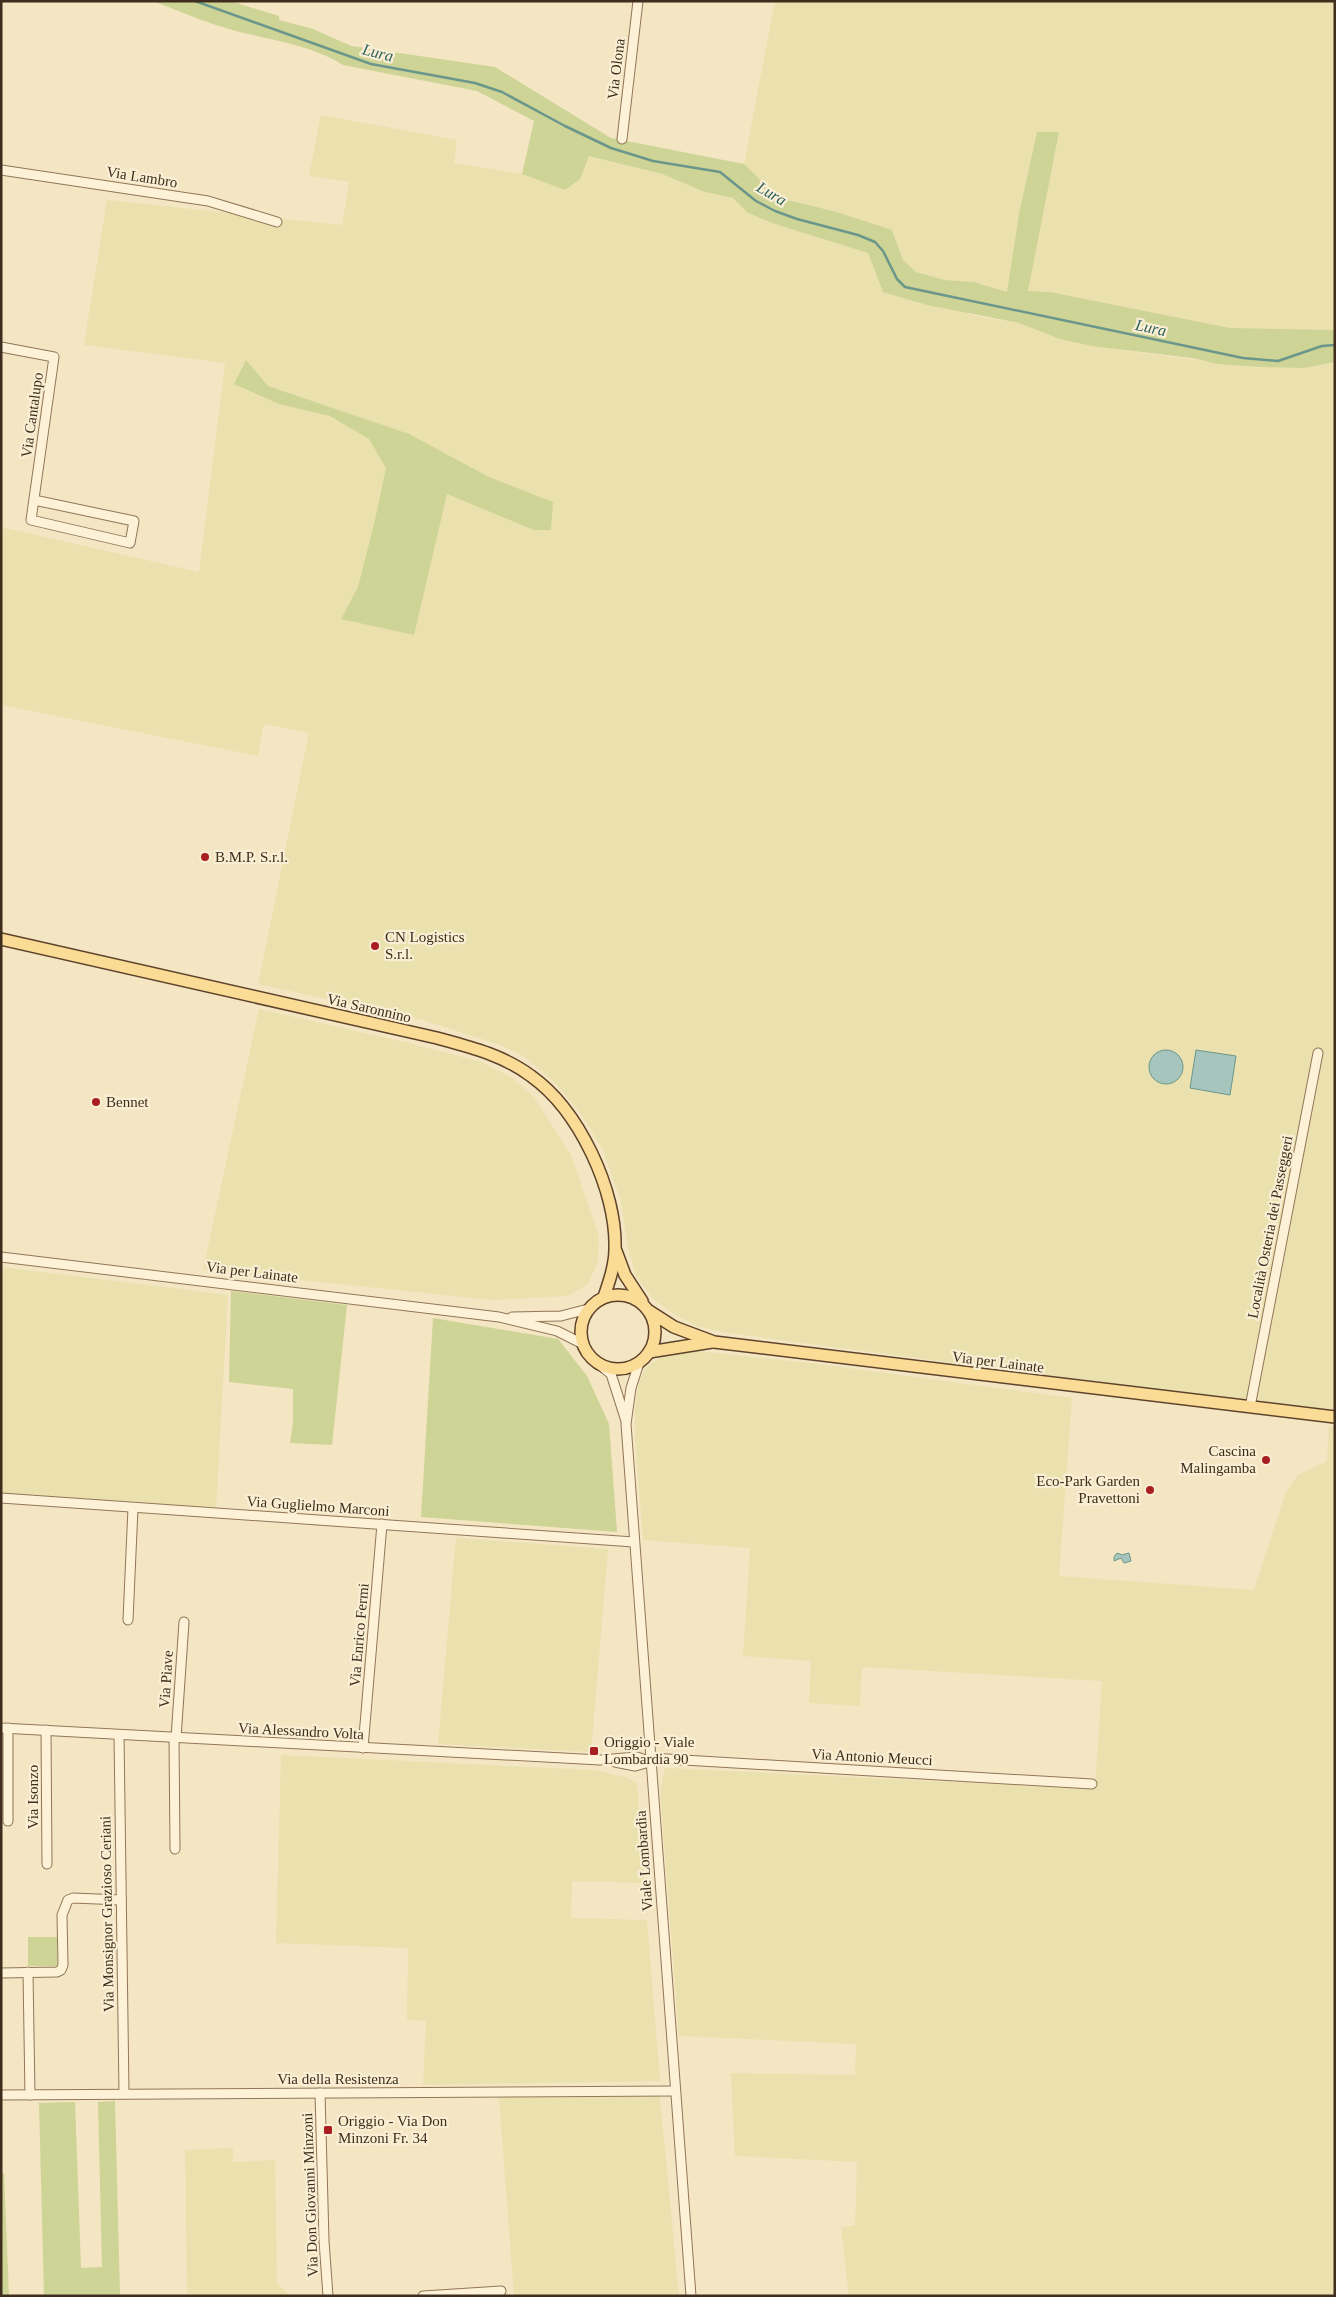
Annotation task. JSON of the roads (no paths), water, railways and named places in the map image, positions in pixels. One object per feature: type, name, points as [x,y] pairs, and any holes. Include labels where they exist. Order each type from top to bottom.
[{"type":"main road","name":"Via Saronnino","points":[[1,938],[436,1038],[489,1052],[511,1063],[532,1076],[556,1100],[577,1127],[596,1163],[607,1195],[613,1221],[616,1250],[625,1276],[646,1307]]},
{"type":"main road","name":"Via Saronnino","points":[[604,1297],[616,1250]]},
{"type":"main road","points":[[625,1295],[646,1307],[656,1332],[650,1352],[639,1363],[628,1368],[616,1369],[595,1361],[583,1344],[581,1332],[583,1320],[588,1309],[604,1297],[625,1295]]},
{"type":"main road","name":"Via per Lainate","points":[[646,1307],[674,1327],[714,1342],[1335,1417]]},
{"type":"main road","name":"Via per Lainate","points":[[650,1352],[714,1342]]},
{"type":"street","name":"Via Olona","points":[[622,139],[638,1]]},
{"type":"street","name":"Via Lambro","points":[[1,170],[208,201],[277,222]]},
{"type":"street","name":"Via Cantalupo","points":[[1,347],[54,357],[31,520],[130,543],[134,522],[34,500]]},
{"type":"street","name":"Località Osteria dei Passeggeri","points":[[1250,1407],[1318,1052]]},
{"type":"street","name":"Via per Lainate","points":[[1,1257],[498,1317],[557,1331],[583,1344]]},
{"type":"street","name":"Via per Lainate","points":[[498,1317],[561,1316],[588,1309]]},
{"type":"street","name":"Viale Lombardia","points":[[595,1361],[611,1374],[626,1424]]},
{"type":"street","name":"Viale Lombardia","points":[[639,1363],[631,1388],[626,1424],[691,2296]]},
{"type":"street","name":"Via Guglielmo Marconi","points":[[1,1498],[634,1542]]},
{"type":"street","points":[[128,1620],[133,1508]]},
{"type":"street","name":"Via Enrico Fermi","points":[[363,1748],[382,1524]]},
{"type":"street","name":"Via Piave","points":[[175,1849],[175,1738],[184,1622]]},
{"type":"street","points":[[5,1728],[8,1821]]},
{"type":"street","name":"Via Alessandro Volta","points":[[5,1728],[600,1760],[635,1766],[650,1760]]},
{"type":"street","name":"Via Isonzo","points":[[46,1730],[47,1864]]},
{"type":"street","name":"Via Monsignor Grazioso Ceriani","points":[[119,1735],[124,2093]]},
{"type":"street","name":"Via Antonio Meucci","points":[[650,1760],[1092,1784]]},
{"type":"street","points":[[1,1973],[62,1970],[62,1915],[68,1900],[72,1898],[121,1900]]},
{"type":"street","points":[[28,1972],[30,2095]]},
{"type":"street","name":"Via della Resistenza","points":[[1,2095],[675,2091]]},
{"type":"street","name":"Via Don Giovanni Minzoni","points":[[320,2093],[324,2242],[328,2296]]},
{"type":"street","points":[[423,2296],[501,2291]]},
{"type":"water","points":[[1166,1050],[1173,1051],[1178,1055],[1182,1060],[1182,1074],[1178,1079],[1173,1083],[1166,1084],[1159,1083],[1154,1079],[1150,1074],[1149,1067],[1150,1060],[1154,1055],[1159,1051]]},
{"type":"water","points":[[1196,1050],[1236,1056],[1230,1095],[1190,1088]]},
{"type":"water","points":[[1117,1553],[1122,1555],[1129,1553],[1131,1561],[1124,1563],[1121,1558],[1114,1561]]},
{"type":"waterway","name":"Lura","points":[[195,1],[371,64],[475,83],[502,92],[611,148],[653,161],[720,172],[756,201],[775,211],[797,219],[858,235],[875,242],[883,251],[897,279],[905,287],[1243,358],[1278,361],[1322,346],[1335,345]]},
{"type":"place","name":"B.M.P. S.r.l.","points":[[205,857]]},
{"type":"place","name":"CN Logistics S.r.l.","points":[[375,946]]},
{"type":"place","name":"Bennet","points":[[96,1102]]},
{"type":"place","name":"Cascina Malingamba","points":[[1266,1460]]},
{"type":"place","name":"Eco-Park Garden Pravettoni","points":[[1150,1490]]},
{"type":"place","name":"Origgio - Viale Lombardia 90","points":[[594,1751]]},
{"type":"place","name":"Origgio - Via Don Minzoni Fr. 34","points":[[328,2130]]}]
